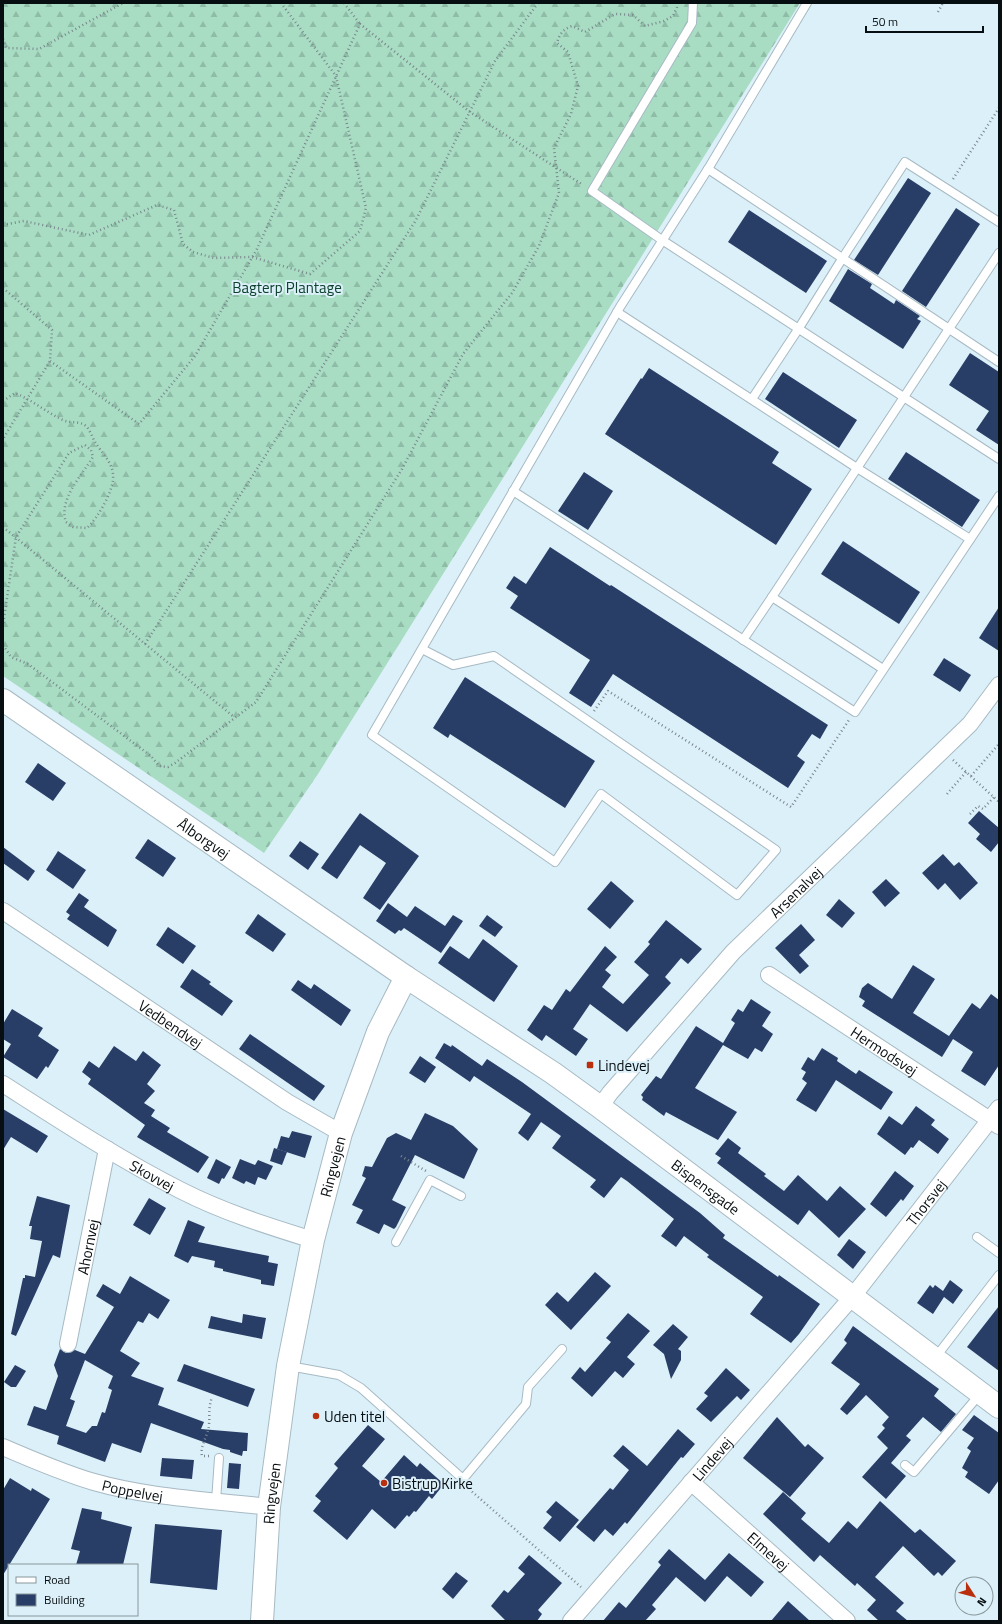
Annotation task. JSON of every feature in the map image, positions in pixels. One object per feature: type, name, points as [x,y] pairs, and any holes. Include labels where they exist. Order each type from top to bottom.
[{"type":"main road","name":"Ålborgvej","points":[[3,700],[406,977]]},
{"type":"main road","name":"Bispensgade","points":[[406,977],[553,1073],[994,1402]]},
{"type":"main road","name":"Ringvejen","points":[[262,1621],[269,1507],[288,1366],[313,1240],[342,1133],[378,1032],[406,977]]},
{"type":"street","name":"Arsenalvej","points":[[600,1107],[610,1093],[733,952],[970,724],[999,685]]},
{"type":"street","name":"Vedbendvej","points":[[3,911],[286,1102],[342,1133]]},
{"type":"street","name":"Hermodsvej","points":[[769,975],[996,1118]]},
{"type":"street","name":"Skovvej","points":[[3,1084],[107,1149],[180,1190],[243,1218],[313,1240]]},
{"type":"street","name":"Thorsvej","points":[[853,1296],[996,1118]]},
{"type":"street","name":"Ahornvej","points":[[68,1344],[107,1149]]},
{"type":"street","name":"Lindevej","points":[[571,1621],[853,1296]]},
{"type":"street","name":"Poppelvej","points":[[3,1447],[42,1464],[95,1482],[150,1493],[269,1507]]},
{"type":"street","name":"Elmevej","points":[[691,1482],[847,1621]]},
{"type":"lane","points":[[694,3],[692,23],[592,191],[662,240],[999,459]]},
{"type":"lane","points":[[422,649],[453,664],[494,656],[776,850],[737,895],[601,794],[555,862],[372,734],[617,312],[708,168],[807,3]]},
{"type":"lane","points":[[752,399],[905,162],[999,222]]},
{"type":"lane","points":[[708,168],[842,259],[999,362]]},
{"type":"lane","points":[[744,640],[999,252]]},
{"type":"lane","points":[[617,312],[857,468],[970,539]]},
{"type":"lane","points":[[514,491],[855,712],[999,496]]},
{"type":"lane","points":[[772,597],[883,669]]},
{"type":"lane","points":[[396,1242],[430,1180],[461,1196]]},
{"type":"lane","points":[[977,1236],[999,1253]]},
{"type":"lane","points":[[935,1359],[999,1275]]},
{"type":"lane","points":[[288,1366],[339,1375],[361,1388],[463,1478],[526,1404],[528,1387],[562,1349]]},
{"type":"lane","points":[[905,1464],[914,1472],[994,1402]]},
{"type":"lane","points":[[216,1501],[219,1458]]},
{"type":"path","points":[[3,39],[6,48],[39,49],[123,3]]},
{"type":"path","points":[[3,225],[24,221],[89,235],[157,205],[174,210],[182,244],[193,252],[214,258],[252,257],[310,274],[360,231],[366,208],[336,76],[280,3]]},
{"type":"path","points":[[344,3],[360,24],[470,112],[592,191]]},
{"type":"path","points":[[146,644],[416,220],[495,61],[538,3]]},
{"type":"path","points":[[3,645],[11,657],[28,664],[151,756],[159,766],[168,767],[175,763],[234,717],[256,702],[402,468],[463,354],[512,293],[539,246],[559,193],[554,148],[571,114],[578,86],[568,52],[557,43],[558,37],[566,28],[572,26],[585,32],[615,14],[632,15],[645,26],[664,21],[673,16],[677,3]]},
{"type":"path","points":[[938,12],[943,3]]},
{"type":"path","points":[[50,361],[139,424],[195,356],[252,257],[360,24]]},
{"type":"path","points":[[946,189],[999,108]]},
{"type":"path","points":[[3,288],[52,330],[50,361],[3,439]]},
{"type":"path","points":[[3,401],[15,393],[27,398],[47,413],[66,421],[80,421],[88,428],[94,441],[110,465],[113,474],[113,486],[99,513],[91,524],[87,528],[72,527],[66,522],[64,512],[69,495],[93,457],[91,450],[85,445],[69,453],[16,537],[3,625]]},
{"type":"path","points":[[3,527],[234,717]]},
{"type":"path","points":[[588,721],[608,691],[791,807],[855,712]]},
{"type":"path","points":[[971,776],[999,744]]},
{"type":"path","points":[[942,751],[999,802]]},
{"type":"path","points":[[947,794],[966,772]]},
{"type":"path","points":[[970,814],[978,806],[983,809],[994,797]]},
{"type":"path","points":[[401,1156],[425,1169],[430,1180]]},
{"type":"path","points":[[212,1397],[208,1410],[209,1426],[201,1450],[202,1456],[219,1458]]},
{"type":"path","points":[[463,1478],[466,1487],[592,1597]]},
{"type":"green space","name":"Bagterp Plantage","points":[[3,3],[800,3],[318,774],[264,853],[3,676]]},
{"type":"building","points":[[908,178],[931,193],[878,275],[854,260]]},
{"type":"building","points":[[956,208],[980,224],[926,307],[902,291]]},
{"type":"building","points":[[749,210],[827,261],[806,293],[728,242]]},
{"type":"building","points":[[848,269],[872,284],[870,288],[894,304],[896,300],[920,316],[917,319],[921,321],[903,349],[829,301]]},
{"type":"building","points":[[970,353],[999,372],[999,445],[976,430],[989,411],[949,385]]},
{"type":"building","points":[[649,368],[779,452],[772,463],[812,489],[776,545],[605,434]]},
{"type":"building","points":[[783,372],[857,420],[839,448],[765,399]]},
{"type":"building","points":[[906,452],[980,500],[962,527],[888,479]]},
{"type":"building","points":[[584,472],[613,491],[588,530],[558,511]]},
{"type":"building","points":[[843,541],[920,592],[899,624],[821,574]]},
{"type":"building","points":[[550,547],[828,725],[820,739],[812,734],[797,756],[805,762],[788,788],[613,674],[591,707],[569,693],[590,660],[510,608],[518,596],[506,588],[514,576],[526,584]]},
{"type":"building","points":[[999,607],[999,651],[979,638]]},
{"type":"building","points":[[944,658],[971,675],[960,692],[933,675]]},
{"type":"building","points":[[465,677],[595,761],[565,808],[450,734],[448,738],[433,728]]},
{"type":"building","points":[[38,763],[66,783],[53,801],[25,782]]},
{"type":"building","points":[[979,811],[999,828],[999,842],[991,852],[976,839],[980,834],[968,823]]},
{"type":"building","points":[[360,813],[419,856],[380,910],[363,898],[386,863],[360,845],[337,879],[321,868]]},
{"type":"building","points":[[148,839],[176,858],[163,877],[135,858]]},
{"type":"building","points":[[300,841],[319,854],[308,870],[289,856]]},
{"type":"building","points":[[3,847],[35,871],[28,881],[3,863]]},
{"type":"building","points":[[58,851],[86,870],[73,889],[46,870]]},
{"type":"building","points":[[943,854],[954,866],[959,862],[978,883],[960,900],[945,883],[938,890],[922,873]]},
{"type":"building","points":[[886,879],[900,893],[885,907],[872,892]]},
{"type":"building","points":[[611,881],[634,901],[610,929],[587,909]]},
{"type":"building","points":[[79,893],[89,900],[84,907],[117,930],[108,947],[67,919],[70,915],[66,912]]},
{"type":"building","points":[[839,899],[855,913],[842,928],[826,915]]},
{"type":"building","points":[[388,903],[407,917],[415,906],[445,926],[453,915],[463,921],[441,953],[404,928],[395,934],[376,921]]},
{"type":"building","points":[[258,914],[286,934],[273,952],[245,933]]},
{"type":"building","points":[[487,915],[503,927],[495,937],[479,926]]},
{"type":"building","points":[[666,920],[702,949],[688,964],[681,958],[665,977],[671,983],[627,1032],[590,1004],[573,1029],[588,1039],[576,1056],[546,1035],[542,1041],[527,1030],[544,1005],[552,1010],[566,989],[570,992],[605,946],[617,957],[605,970],[611,975],[602,987],[623,1004],[649,975],[634,962],[650,944],[648,942]]},
{"type":"building","points":[[801,924],[815,940],[799,955],[809,966],[800,974],[775,948]]},
{"type":"building","points":[[168,927],[196,946],[183,964],[156,945]]},
{"type":"building","points":[[483,939],[518,966],[494,1002],[438,963],[450,946],[469,959]]},
{"type":"building","points":[[913,965],[935,979],[913,1013],[949,1036],[972,1003],[980,1009],[991,994],[999,1000],[999,1065],[985,1086],[961,1071],[973,1052],[953,1039],[942,1057],[862,1006],[865,1001],[859,997],[862,988],[868,983],[892,999]]},
{"type":"building","points":[[192,969],[211,982],[209,984],[233,1001],[222,1016],[180,987]]},
{"type":"building","points":[[298,980],[311,989],[314,984],[351,1010],[341,1026],[291,990]]},
{"type":"building","points":[[751,999],[771,1012],[762,1026],[773,1034],[762,1052],[755,1048],[748,1059],[723,1045],[695,1088],[737,1112],[718,1140],[666,1112],[664,1116],[642,1100],[643,1097],[641,1095],[656,1076],[661,1079],[696,1026],[723,1043],[735,1023],[731,1020],[738,1009],[743,1012]]},
{"type":"building","points":[[12,1009],[43,1028],[38,1036],[59,1050],[48,1068],[46,1066],[37,1079],[3,1057],[11,1044],[3,1039],[3,1024]]},
{"type":"building","points":[[250,1034],[325,1086],[314,1101],[239,1049]]},
{"type":"building","points":[[444,1043],[451,1047],[452,1045],[482,1066],[487,1059],[522,1082],[700,1213],[725,1235],[723,1238],[778,1277],[779,1275],[820,1304],[799,1334],[791,1343],[750,1314],[763,1297],[707,1257],[709,1255],[684,1236],[676,1247],[661,1236],[674,1219],[627,1181],[621,1177],[604,1198],[590,1187],[596,1180],[552,1148],[561,1136],[541,1122],[528,1141],[518,1133],[531,1114],[474,1076],[470,1082],[435,1058]]},
{"type":"building","points":[[114,1046],[136,1061],[143,1051],[161,1065],[147,1084],[155,1091],[144,1103],[155,1110],[151,1116],[170,1128],[167,1132],[209,1157],[198,1173],[137,1137],[145,1125],[88,1084],[91,1079],[82,1072],[89,1061],[99,1068]]},
{"type":"building","points":[[822,1048],[838,1058],[837,1061],[856,1074],[859,1070],[893,1092],[881,1110],[836,1080],[816,1112],[796,1100],[807,1083],[802,1079],[806,1072],[801,1069],[808,1057],[814,1061]]},
{"type":"building","points":[[420,1056],[436,1067],[425,1083],[409,1073]]},
{"type":"building","points":[[916,1106],[935,1120],[931,1125],[949,1139],[938,1154],[919,1140],[905,1155],[877,1134],[889,1116],[902,1125]]},
{"type":"building","points":[[3,1109],[48,1136],[37,1153],[11,1137],[3,1150]]},
{"type":"building","points":[[425,1113],[453,1126],[478,1149],[464,1179],[415,1155],[392,1200],[406,1207],[396,1227],[394,1229],[384,1224],[379,1234],[356,1223],[363,1210],[352,1205],[366,1178],[362,1176],[365,1166],[372,1167],[387,1138],[396,1133],[411,1140]]},
{"type":"building","points":[[292,1131],[312,1136],[305,1158],[277,1149],[281,1136],[289,1138]]},
{"type":"building","points":[[728,1138],[741,1148],[738,1153],[766,1174],[764,1176],[784,1191],[798,1175],[827,1201],[840,1186],[866,1209],[839,1238],[809,1210],[798,1225],[717,1163],[721,1158],[715,1154]]},
{"type":"building","points":[[274,1148],[287,1152],[282,1165],[270,1161]]},
{"type":"building","points":[[216,1159],[231,1167],[224,1179],[222,1178],[219,1184],[207,1178]]},
{"type":"building","points":[[240,1159],[255,1165],[258,1160],[273,1166],[266,1180],[258,1177],[255,1185],[246,1181],[244,1184],[232,1178]]},
{"type":"building","points":[[895,1171],[914,1186],[903,1201],[901,1199],[886,1217],[870,1204]]},
{"type":"building","points":[[37,1196],[70,1205],[60,1258],[53,1255],[16,1336],[11,1334],[23,1278],[25,1278],[25,1275],[35,1277],[42,1241],[30,1239],[32,1226],[29,1226]]},
{"type":"building","points":[[149,1198],[166,1208],[150,1235],[133,1225]]},
{"type":"building","points":[[188,1220],[205,1227],[198,1242],[269,1256],[268,1262],[278,1264],[274,1286],[261,1284],[261,1280],[223,1271],[223,1269],[214,1267],[215,1261],[192,1256],[188,1263],[174,1256]]},
{"type":"building","points":[[849,1239],[866,1252],[853,1269],[837,1255]]},
{"type":"building","points":[[595,1272],[611,1286],[571,1330],[545,1305],[557,1292],[568,1302]]},
{"type":"building","points":[[130,1276],[170,1300],[158,1319],[149,1313],[143,1323],[138,1321],[120,1351],[140,1363],[131,1376],[164,1388],[158,1405],[204,1422],[201,1429],[248,1433],[247,1451],[243,1451],[242,1456],[230,1452],[230,1450],[223,1449],[151,1423],[141,1453],[112,1443],[105,1462],[57,1444],[59,1436],[27,1425],[34,1406],[46,1410],[58,1376],[54,1365],[60,1349],[66,1353],[75,1350],[85,1354],[114,1307],[96,1296],[103,1284],[120,1294]],"holes":[[[85,1360],[113,1376],[108,1388],[112,1390],[105,1413],[102,1412],[97,1426],[92,1426],[86,1433],[66,1426],[75,1401],[70,1399]]]},
{"type":"building","points":[[950,1280],[963,1290],[953,1304],[944,1297],[933,1314],[917,1303],[930,1285],[933,1288],[935,1285],[943,1291]]},
{"type":"building","points":[[999,1306],[999,1371],[967,1347]]},
{"type":"building","points":[[628,1313],[650,1331],[627,1357],[635,1364],[623,1378],[615,1371],[592,1397],[571,1378],[580,1367],[585,1372],[611,1342],[606,1338]]},
{"type":"building","points":[[243,1314],[266,1318],[262,1339],[208,1328],[211,1316],[242,1323]]},
{"type":"building","points":[[673,1324],[688,1337],[678,1349],[681,1351],[681,1360],[671,1379],[664,1354],[653,1345]]},
{"type":"building","points":[[853,1326],[939,1389],[934,1396],[956,1414],[941,1432],[923,1417],[906,1436],[911,1440],[891,1463],[906,1476],[886,1499],[862,1477],[888,1448],[877,1437],[885,1428],[882,1425],[889,1417],[866,1395],[847,1415],[840,1409],[860,1384],[831,1363],[847,1343],[844,1340]]},
{"type":"building","points":[[184,1364],[255,1389],[248,1407],[177,1381]]},
{"type":"building","points":[[15,1365],[26,1371],[16,1387],[11,1387],[4,1382]]},
{"type":"building","points":[[726,1368],[750,1390],[741,1400],[737,1396],[711,1422],[696,1409],[708,1396],[704,1393]]},
{"type":"building","points":[[974,1415],[999,1433],[999,1480],[989,1494],[965,1477],[968,1472],[962,1468],[971,1451],[967,1448],[974,1438],[962,1430]]},
{"type":"building","points":[[777,1417],[805,1447],[808,1444],[824,1458],[790,1497],[743,1458]]},
{"type":"building","name":"Bistrup Kirke","points":[[368,1425],[385,1439],[362,1466],[381,1482],[404,1455],[417,1467],[420,1463],[444,1484],[432,1499],[429,1496],[416,1512],[414,1511],[409,1517],[407,1515],[395,1529],[372,1509],[347,1540],[313,1511],[321,1501],[315,1496],[338,1468],[334,1464]]},
{"type":"building","points":[[678,1429],[695,1444],[683,1458],[681,1457],[627,1524],[625,1522],[613,1536],[605,1529],[594,1542],[576,1527],[610,1488],[613,1490],[629,1470],[613,1456],[623,1445],[647,1466]]},
{"type":"building","points":[[162,1458],[194,1460],[192,1479],[160,1476]]},
{"type":"building","points":[[229,1463],[241,1464],[239,1489],[227,1488]]},
{"type":"building","points":[[10,1478],[31,1491],[32,1488],[50,1499],[10,1564],[8,1564],[8,1567],[3,1575],[3,1490]]},
{"type":"building","points":[[783,1492],[806,1513],[801,1519],[829,1543],[848,1521],[857,1529],[880,1501],[915,1533],[920,1529],[956,1561],[942,1576],[938,1572],[934,1576],[903,1546],[875,1577],[904,1603],[896,1611],[908,1621],[879,1621],[867,1610],[876,1600],[857,1583],[855,1586],[820,1555],[814,1562],[763,1514]]},
{"type":"building","points":[[556,1501],[579,1520],[560,1542],[543,1528],[552,1517],[546,1512]]},
{"type":"building","points":[[82,1508],[102,1512],[101,1519],[132,1527],[123,1564],[76,1564],[80,1551],[71,1549]]},
{"type":"building","points":[[155,1524],[222,1530],[217,1590],[150,1583]]},
{"type":"building","points":[[669,1549],[705,1580],[729,1553],[764,1582],[751,1597],[727,1576],[705,1602],[676,1577],[652,1605],[656,1609],[645,1621],[603,1621],[619,1602],[626,1608],[661,1565],[658,1562]]},
{"type":"building","points":[[529,1555],[562,1583],[538,1610],[542,1614],[537,1621],[506,1621],[491,1606],[504,1590],[508,1593],[525,1574],[518,1568]]},
{"type":"building","points":[[456,1572],[468,1581],[453,1599],[442,1589]]},
{"type":"building","points":[[788,1601],[810,1621],[771,1621]]},
{"type":"place","name":"Lindevej","points":[[590,1065]]},
{"type":"place","name":"Uden titel","points":[[316,1416]]},
{"type":"place","name":"Bistrup Kirke","points":[[384,1483]]}]
